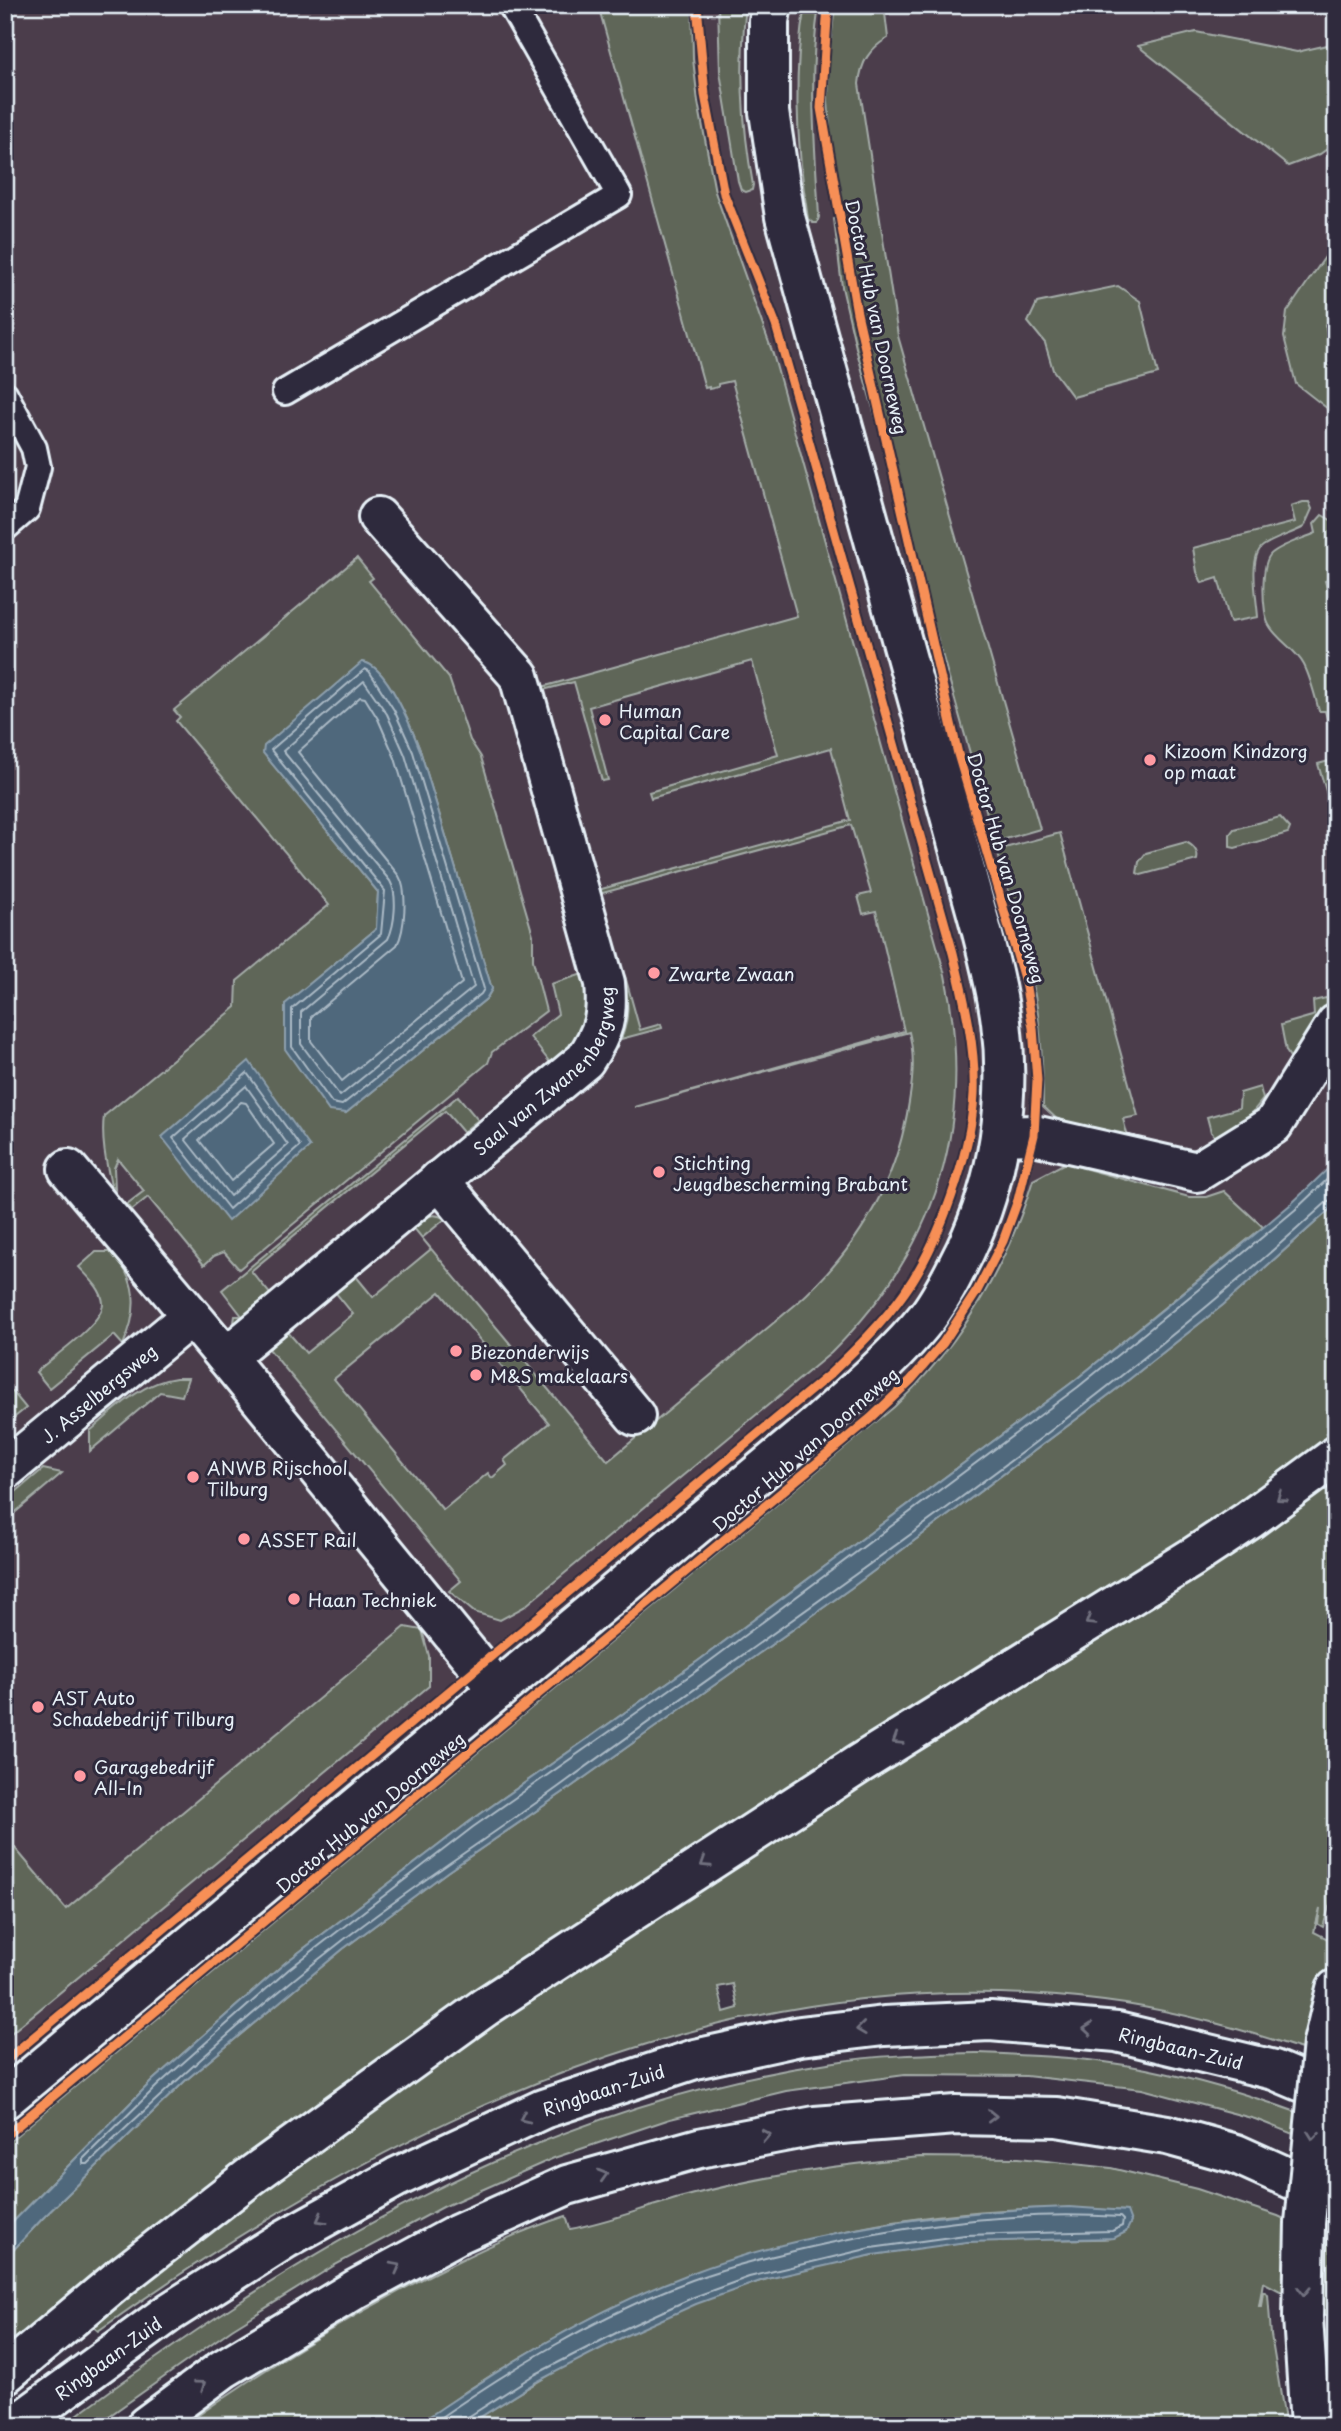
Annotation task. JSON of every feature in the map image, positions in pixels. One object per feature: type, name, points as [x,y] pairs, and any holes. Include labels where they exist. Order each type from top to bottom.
[{"type":"street","name":"Doctor Hub van Doorneweg","points":[[5,2099],[818,1424],[890,1360],[929,1314],[950,1280],[986,1201],[1001,1136],[1004,1068],[1001,1022],[993,975],[785,217],[769,112],[769,21],[772,5]]},
{"type":"street","name":"Saal van Zwanenbergweg","points":[[226,1357],[585,1059],[600,1036],[607,1010],[605,983],[519,676],[378,517]]},
{"type":"street","points":[[1001,1136],[1034,1135],[1197,1172],[1273,1125],[1336,1024]]},
{"type":"street","points":[[68,1169],[498,1689]]},
{"type":"street","points":[[439,1180],[635,1416]]},
{"type":"street","name":"J. Asselbergsweg","points":[[5,1470],[190,1317]]},
{"type":"street","points":[[5,2374],[121,2277],[251,2176],[485,2007],[859,1764],[1193,1558],[1336,1456]]},
{"type":"street","points":[[1310,2426],[1303,2317],[1305,2223],[1323,2043],[1336,1989]]},
{"type":"street","name":"Ringbaan-Zuid","points":[[14,2426],[170,2312],[285,2239],[397,2177],[544,2109],[695,2059],[800,2036],[884,2026],[990,2021],[1117,2032],[1274,2070],[1336,2096]]},
{"type":"street","points":[[146,2426],[223,2369],[356,2289],[458,2234],[568,2185],[699,2148],[815,2126],[956,2115],[1058,2117],[1167,2135],[1236,2154],[1336,2199]]},
{"type":"lane","points":[[285,392],[619,195],[511,5]]},
{"type":"lane","points":[[5,394],[34,448],[38,467],[27,509],[5,528]]},
{"type":"shaded area","points":[[5,5],[1336,5],[1336,1216],[1249,1293],[357,1871],[5,2175]]},
{"type":"green space","points":[[598,5],[692,5],[693,59],[698,102],[715,192],[773,354],[945,975],[953,1029],[955,1082],[951,1132],[940,1180],[922,1226],[898,1270],[868,1312],[831,1353],[524,1607],[500,1620],[474,1612],[449,1591],[461,1581],[269,1349],[287,1331],[306,1353],[353,1314],[335,1292],[355,1275],[373,1297],[431,1249],[422,1238],[608,1461],[795,1305],[837,1262],[855,1238],[884,1188],[903,1132],[912,1076],[909,1032],[635,1107],[904,1031],[876,911],[863,914],[858,896],[871,893],[851,825],[599,894],[598,890],[850,820],[831,748],[651,798],[649,792],[778,755],[752,661],[589,707],[608,780],[602,781],[574,682],[543,690],[542,687],[797,616],[732,381],[718,384],[718,387],[705,388]],"holes":[[[440,1292],[549,1423],[504,1460],[507,1465],[492,1478],[488,1473],[443,1510],[334,1379]]]},
{"type":"green space","points":[[718,5],[746,5],[743,95],[753,185],[752,190],[746,192],[741,190],[738,181],[720,72]]},
{"type":"green space","points":[[805,5],[819,5],[813,85],[819,217],[817,223],[808,219],[799,139],[798,58]]},
{"type":"green space","points":[[835,5],[884,5],[888,38],[867,57],[859,84],[898,336],[1040,829],[995,842],[857,352],[842,287],[834,219],[828,101]]},
{"type":"green space","points":[[1196,32],[1297,52],[1336,43],[1336,133],[1327,149],[1288,166],[1138,46]]},
{"type":"green space","points":[[1336,241],[1336,322],[1325,325],[1336,363],[1336,439],[1328,409],[1296,384],[1284,337],[1287,312]]},
{"type":"green space","points":[[1118,286],[1140,301],[1158,374],[1073,397],[1053,370],[1045,343],[1028,322],[1037,303]]},
{"type":"green space","points":[[1309,502],[1312,509],[1304,527],[1268,543],[1258,552],[1255,590],[1258,617],[1230,622],[1218,578],[1202,583],[1197,572],[1193,548],[1295,522],[1291,506]]},
{"type":"green space","points":[[1322,515],[1336,523],[1336,578],[1325,581],[1336,620],[1336,752],[1325,711],[1319,711],[1304,665],[1269,625],[1264,600],[1265,566],[1268,558],[1282,547],[1316,533],[1314,524]]},
{"type":"green space","points":[[357,558],[373,578],[369,581],[449,678],[470,740],[481,757],[533,935],[533,960],[546,1011],[492,1052],[488,1063],[239,1269],[224,1252],[204,1265],[148,1197],[132,1210],[127,1204],[144,1191],[118,1159],[114,1168],[115,1189],[111,1185],[104,1142],[104,1116],[236,1007],[237,981],[329,905],[176,721],[180,717],[174,710]],"holes":[[[362,662],[371,665],[389,685],[420,750],[492,989],[486,999],[346,1113],[285,1005],[376,929],[378,892],[266,756]]]},
{"type":"green space","points":[[1336,759],[1336,825],[1318,764]]},
{"type":"green space","points":[[1280,817],[1290,828],[1288,833],[1235,848],[1230,847],[1230,834],[1234,829]]},
{"type":"green space","points":[[1060,833],[1138,1116],[1123,1119],[1129,1141],[1061,1123],[1043,1106],[1041,1045],[1034,988],[997,850]]},
{"type":"green space","points":[[1186,842],[1195,849],[1197,860],[1141,875],[1137,873],[1139,862],[1146,853]]},
{"type":"green space","points":[[586,973],[589,1001],[584,1025],[571,1045],[552,1065],[530,1037],[558,1014],[551,984]]},
{"type":"green space","points":[[625,976],[640,1030],[661,1024],[662,1028],[621,1039],[627,1016],[622,977]]},
{"type":"green space","points":[[1326,998],[1330,1000],[1329,1003],[1297,1054],[1290,1057],[1286,1051],[1281,1025],[1314,1015],[1313,1001]]},
{"type":"green space","points":[[1260,1087],[1263,1099],[1235,1134],[1217,1139],[1211,1132],[1207,1117],[1239,1108],[1240,1093]]},
{"type":"green space","points":[[458,1096],[478,1120],[463,1132],[445,1111],[251,1271],[276,1301],[242,1323],[234,1322],[235,1316],[242,1316],[222,1290]]},
{"type":"green space","points":[[1065,1163],[1189,1197],[1206,1197],[1224,1191],[1263,1227],[1074,1381],[698,1661],[469,1822],[285,1963],[153,2080],[5,2230],[5,2146],[894,1407],[941,1357],[979,1303],[1009,1244],[1033,1180]]},
{"type":"green space","points":[[1336,1204],[1336,1432],[1288,1470],[5,2352],[5,2259],[42,2219],[186,2080],[343,1949],[447,1872],[851,1588],[1122,1385],[1223,1305]]},
{"type":"green space","points":[[432,1215],[445,1219],[422,1238],[413,1227]]},
{"type":"green space","points":[[96,1252],[112,1252],[127,1274],[133,1296],[132,1320],[128,1332],[123,1345],[114,1335],[49,1388],[36,1372],[76,1340],[101,1311],[103,1303],[100,1293],[79,1267]]},
{"type":"green space","points":[[176,1378],[188,1378],[182,1396],[160,1392],[90,1451],[90,1431],[110,1414],[151,1385]]},
{"type":"green space","points":[[12,1391],[26,1408],[5,1425],[5,1396]]},
{"type":"green space","points":[[43,1469],[62,1473],[5,1521],[5,1501]]},
{"type":"green space","points":[[1336,1478],[1336,1884],[1323,1927],[1318,1924],[1320,1908],[1314,1932],[1336,1943],[1336,2061],[1251,2033],[1134,2005],[966,1993],[832,2003],[700,2029],[572,2069],[448,2122],[327,2184],[210,2255],[98,2331],[90,2324],[290,2171],[599,1954],[916,1749],[1161,1600]],"holes":[[[733,1984],[738,2008],[724,2012],[718,1987]]]},
{"type":"green space","points":[[405,1627],[422,1630],[429,1656],[429,1686],[5,2038],[5,1836],[66,1909]]},
{"type":"green space","points":[[976,2053],[1107,2062],[1206,2083],[1336,2127],[1336,2151],[1255,2119],[1142,2089],[1026,2076],[905,2075],[786,2091],[670,2119],[554,2158],[443,2207],[335,2265],[232,2329],[95,2426],[62,2426],[238,2303],[329,2247],[422,2196],[518,2151],[618,2114],[721,2084],[846,2060]]},
{"type":"green space","points":[[920,2157],[1019,2158],[1111,2168],[1197,2189],[1278,2216],[1336,2243],[1336,2320],[1263,2282],[1259,2306],[1263,2291],[1268,2294],[1271,2335],[1286,2426],[466,2426],[604,2345],[714,2296],[830,2263],[938,2245],[1002,2239],[1114,2238],[1126,2211],[1059,2209],[991,2211],[921,2218],[783,2246],[717,2266],[653,2290],[592,2318],[498,2371],[416,2425],[183,2426],[292,2353],[376,2304],[464,2258],[545,2223],[566,2216],[570,2229],[683,2197],[771,2177]]},
{"type":"water","points":[[362,662],[371,665],[389,685],[420,750],[492,989],[486,999],[346,1113],[329,1111],[285,1049],[285,1004],[376,929],[378,892],[263,753],[264,746]]},
{"type":"water","points":[[249,1061],[310,1147],[228,1221],[162,1137]]},
{"type":"water","points":[[1336,1161],[1336,1204],[1223,1305],[1122,1385],[851,1588],[447,1872],[343,1949],[186,2080],[42,2219],[5,2259],[5,2230],[153,2080],[285,1963],[469,1822],[698,1661],[1074,1381],[1291,1204]]},
{"type":"water","points":[[1069,2207],[1127,2211],[1131,2222],[1126,2232],[1114,2238],[966,2242],[873,2255],[763,2280],[696,2304],[627,2335],[536,2382],[466,2426],[415,2426],[514,2362],[582,2323],[689,2274],[780,2246],[876,2225],[974,2213]]},
{"type":"cycle path","points":[[5,2061],[829,1375],[878,1326],[904,1293],[929,1250],[951,1198],[967,1144],[974,1094],[973,1058],[965,1005],[953,953],[776,325],[724,194],[705,95],[697,5]]},
{"type":"cycle path","points":[[5,2136],[871,1418],[911,1380],[943,1343],[977,1291],[1003,1241],[1018,1200],[1034,1135],[1037,1080],[1033,1028],[1025,982],[958,754],[857,313],[821,108],[828,5]]},
{"type":"place","name":"Human Capital Care","points":[[605,720]]},
{"type":"place","name":"Kizoom Kindzorg op maat","points":[[1150,760]]},
{"type":"place","name":"Zwarte Zwaan","points":[[654,973]]},
{"type":"place","name":"Stichting Jeugdbescherming Brabant","points":[[659,1172]]},
{"type":"place","name":"Biezonderwijs","points":[[456,1351]]},
{"type":"place","name":"M&S makelaars","points":[[476,1375]]},
{"type":"place","name":"ANWB Rijschool Tilburg","points":[[193,1477]]},
{"type":"place","name":"ASSET Rail","points":[[244,1539]]},
{"type":"place","name":"Haan Techniek","points":[[294,1599]]},
{"type":"place","name":"AST Auto Schadebedrijf Tilburg","points":[[38,1707]]},
{"type":"place","name":"Garagebedrijf All-In","points":[[80,1776]]}]
